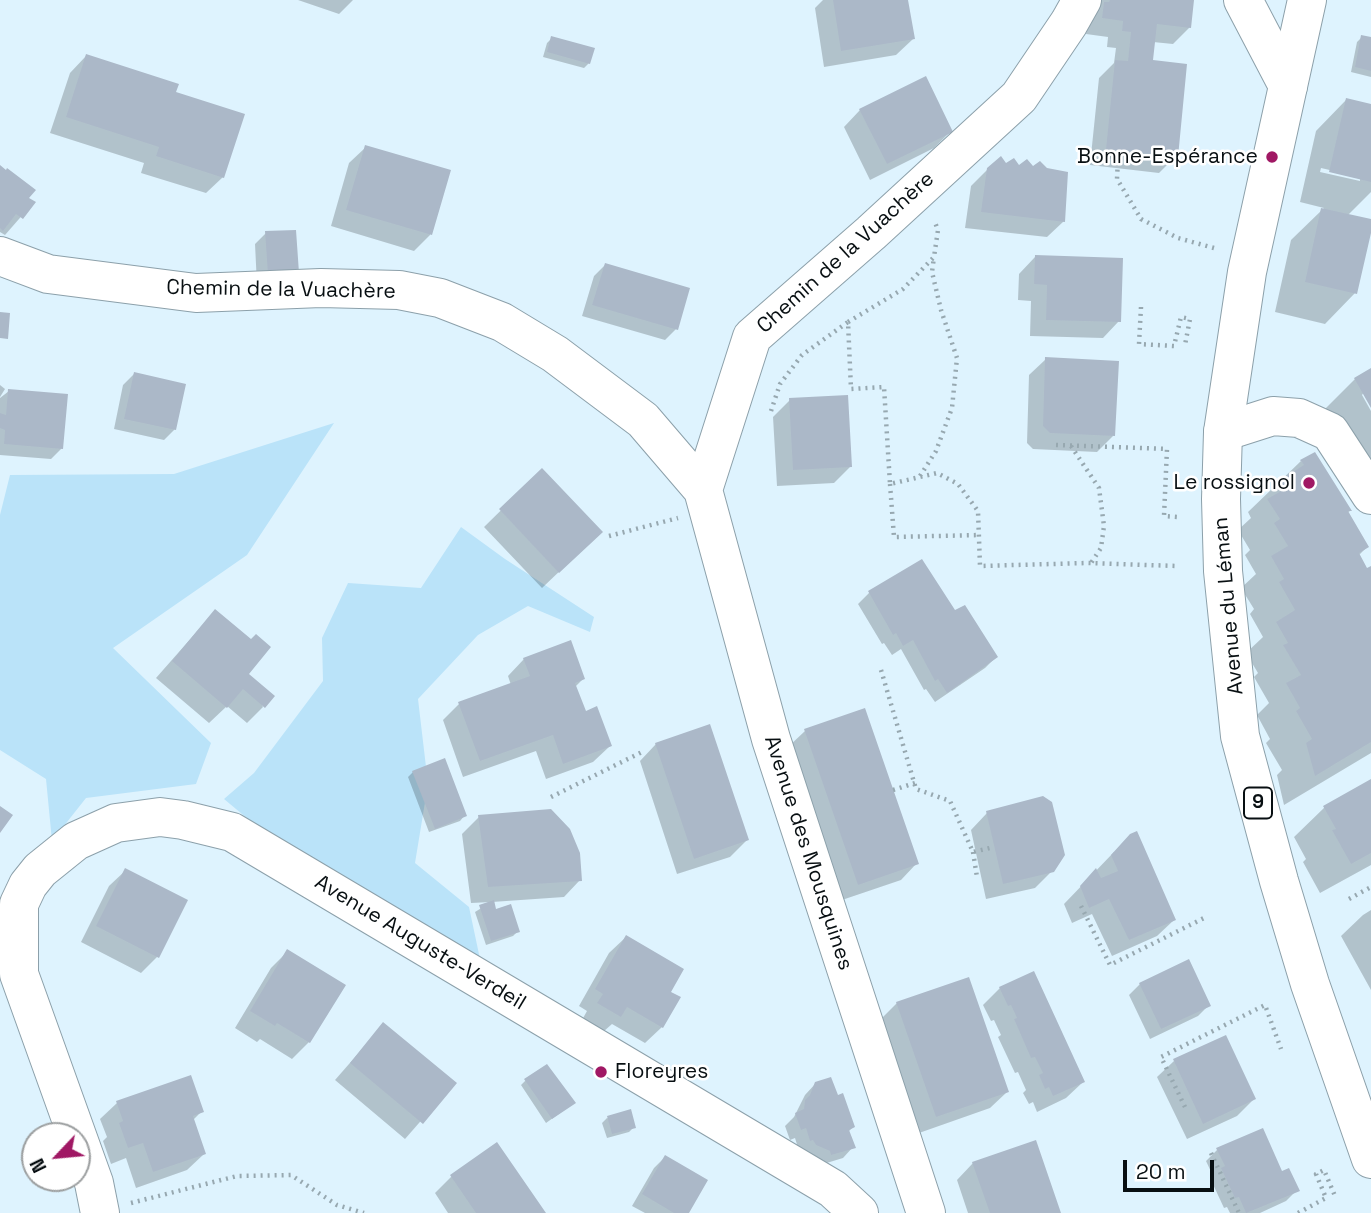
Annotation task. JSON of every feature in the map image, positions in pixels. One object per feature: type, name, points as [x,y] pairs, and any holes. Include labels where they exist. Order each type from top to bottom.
[{"type":"street","name":"Chemin de la Vuachère","points":[[692,504],[752,337],[916,192],[1018,97],[1082,0]]},
{"type":"street","points":[[1243,0],[1288,86]]},
{"type":"street","name":"Avenue du Léman","points":[[1307,0],[1247,272],[1223,432],[1223,571],[1240,736],[1306,971],[1371,1159]]},
{"type":"street","name":"Chemin de la Vuachère","points":[[0,256],[48,274],[196,293],[334,288],[399,290],[440,298],[502,322],[555,354],[643,420],[692,504]]},
{"type":"street","points":[[1223,432],[1273,416],[1299,418],[1330,432],[1371,495]]},
{"type":"street","name":"Avenue des Mousquines","points":[[692,504],[926,1213]]},
{"type":"street","name":"Avenue Auguste-Verdeil","points":[[9,951],[19,904],[28,885],[40,870],[67,848],[93,832],[116,822],[160,817],[232,832],[833,1189],[859,1213]]},
{"type":"street","points":[[9,951],[94,1183],[100,1212]]},
{"type":"path","points":[[1095,154],[1118,158],[1117,179],[1141,219],[1178,238],[1214,248]]},
{"type":"path","points":[[916,192],[931,210],[938,230],[932,272],[957,358],[952,408],[936,451],[919,477]]},
{"type":"path","points":[[771,411],[780,384],[802,355],[848,322],[903,289],[934,257]]},
{"type":"path","points":[[1141,307],[1139,344],[1174,346],[1181,317],[1190,319],[1185,345]]},
{"type":"path","points":[[848,322],[851,389],[884,387],[894,537],[980,535]]},
{"type":"path","points":[[1056,445],[1167,449],[1164,516],[1178,517]]},
{"type":"path","points":[[1071,446],[1099,488],[1104,526],[1101,548],[1091,564]]},
{"type":"path","points":[[890,484],[937,473],[958,484],[978,511],[980,566],[1178,566]]},
{"type":"path","points":[[609,536],[692,504]]},
{"type":"path","points":[[881,670],[916,789],[950,801],[973,852],[976,877]]},
{"type":"path","points":[[551,797],[642,752]]},
{"type":"path","points":[[894,790],[915,783]]},
{"type":"path","points":[[973,852],[994,847]]},
{"type":"path","points":[[1349,900],[1371,887]]},
{"type":"path","points":[[1081,906],[1110,965],[1206,917]]},
{"type":"path","points":[[1185,1107],[1161,1057],[1265,1005],[1281,1049]]},
{"type":"path","points":[[1211,1153],[1239,1213]]},
{"type":"path","points":[[1298,1213],[1326,1198],[1316,1174],[1324,1170],[1335,1196]]},
{"type":"path","points":[[100,1212],[237,1176],[291,1175],[337,1205],[364,1213]]},
{"type":"shaded area","points":[[334,423],[247,555],[113,648],[211,743],[196,784],[86,798],[52,841],[46,779],[0,750],[0,515],[10,475],[174,474]]},
{"type":"shaded area","points":[[461,527],[594,617],[590,632],[528,606],[478,635],[418,699],[428,784],[415,863],[469,907],[480,959],[260,829],[224,799],[254,773],[323,681],[322,638],[348,583],[421,588]]},
{"type":"building","points":[[833,0],[908,0],[915,39],[841,51]]},
{"type":"building","points":[[1194,0],[1191,28],[1157,24],[1153,60],[1187,64],[1178,157],[1106,149],[1115,60],[1128,61],[1131,32],[1122,31],[1123,21],[1102,18],[1104,2]]},
{"type":"building","points":[[1361,35],[1371,37],[1371,71],[1355,67]]},
{"type":"building","points":[[551,36],[595,48],[590,64],[547,52]]},
{"type":"building","points":[[86,54],[179,84],[176,92],[245,114],[224,178],[156,156],[159,147],[66,117]]},
{"type":"building","points":[[926,76],[953,132],[887,164],[859,109]]},
{"type":"building","points":[[1346,98],[1371,104],[1371,182],[1329,172]]},
{"type":"building","points":[[365,145],[451,170],[432,235],[346,210]]},
{"type":"building","points":[[1001,156],[1006,163],[1014,158],[1019,165],[1027,159],[1033,166],[1040,161],[1047,168],[1068,172],[1065,222],[981,212],[987,168]]},
{"type":"building","points":[[0,165],[36,190],[29,198],[36,202],[23,219],[16,214],[3,231],[0,228]]},
{"type":"building","points":[[1321,208],[1371,219],[1371,233],[1357,294],[1305,282]]},
{"type":"building","points":[[296,230],[299,273],[268,275],[265,231]]},
{"type":"building","points":[[1035,255],[1123,258],[1121,322],[1046,320],[1047,285],[1034,284]]},
{"type":"building","points":[[605,263],[690,288],[678,330],[592,305]]},
{"type":"building","points":[[0,312],[10,313],[8,339],[0,338]]},
{"type":"building","points":[[1045,357],[1119,361],[1115,436],[1050,433],[1043,426]]},
{"type":"building","points":[[1371,368],[1371,408],[1354,378]]},
{"type":"building","points":[[134,372],[186,384],[176,430],[124,419]]},
{"type":"building","points":[[8,389],[68,394],[63,449],[4,444],[5,430],[0,428],[0,413],[6,415]]},
{"type":"building","points":[[848,395],[852,467],[793,470],[789,398]]},
{"type":"building","points":[[1315,452],[1352,511],[1348,511],[1369,547],[1359,553],[1367,568],[1371,566],[1371,742],[1315,776],[1306,743],[1312,739],[1296,711],[1300,708],[1286,683],[1301,675],[1283,645],[1288,643],[1276,622],[1295,610],[1279,582],[1284,579],[1271,556],[1288,546],[1274,523],[1280,519],[1267,499],[1283,490],[1278,481],[1304,465],[1300,460]]},
{"type":"building","points":[[542,468],[603,532],[559,573],[499,509]]},
{"type":"building","points":[[922,559],[955,610],[965,605],[998,657],[947,693],[938,679],[935,681],[913,640],[903,646],[896,633],[893,635],[868,591]]},
{"type":"building","points":[[215,609],[251,639],[256,634],[271,647],[249,674],[275,696],[265,708],[243,689],[227,708],[172,661]]},
{"type":"building","points":[[571,640],[585,679],[575,683],[586,711],[597,706],[612,746],[563,764],[553,735],[480,761],[458,702],[530,676],[523,658]]},
{"type":"building","points":[[865,708],[919,864],[858,885],[804,729]]},
{"type":"building","points":[[710,724],[749,840],[694,859],[655,743]]},
{"type":"building","points":[[445,758],[467,816],[435,829],[412,771]]},
{"type":"building","points":[[1371,779],[1371,853],[1351,864],[1332,830],[1336,829],[1323,806]]},
{"type":"building","points":[[1043,796],[1052,802],[1065,855],[1054,872],[1003,884],[986,811]]},
{"type":"building","points":[[0,806],[13,815],[0,833]]},
{"type":"building","points":[[551,809],[570,829],[580,853],[582,881],[488,887],[478,815]]},
{"type":"building","points":[[1137,831],[1176,920],[1129,940],[1109,899],[1089,908],[1080,886],[1096,868],[1101,878],[1118,871],[1111,855],[1130,834]]},
{"type":"building","points":[[125,868],[188,900],[159,958],[96,926]]},
{"type":"building","points":[[494,900],[496,909],[511,904],[520,932],[491,941],[479,905]]},
{"type":"building","points":[[626,935],[684,969],[671,992],[681,997],[663,1028],[627,1007],[621,1017],[597,1003],[603,994],[595,989]]},
{"type":"building","points":[[287,949],[346,985],[310,1043],[277,1023],[275,1026],[250,1011]]},
{"type":"building","points":[[1189,959],[1211,1006],[1161,1029],[1139,983]]},
{"type":"building","points":[[1034,971],[1085,1082],[1053,1096],[1049,1087],[1045,1089],[1039,1075],[1043,1073],[1035,1057],[1031,1058],[1014,1019],[1017,1018],[999,987]]},
{"type":"building","points":[[969,977],[1009,1092],[936,1117],[896,1002]]},
{"type":"building","points":[[383,1022],[457,1083],[423,1124],[350,1063]]},
{"type":"building","points":[[1226,1035],[1256,1099],[1203,1124],[1173,1059]]},
{"type":"building","points":[[547,1064],[576,1103],[552,1119],[524,1079]]},
{"type":"building","points":[[191,1075],[204,1112],[193,1116],[206,1154],[153,1172],[143,1143],[128,1148],[119,1123],[123,1121],[116,1101]]},
{"type":"building","points":[[831,1077],[838,1095],[843,1093],[855,1127],[849,1130],[856,1148],[831,1155],[830,1151],[816,1145],[813,1140],[810,1141],[806,1128],[801,1130],[795,1113],[804,1109],[805,1100],[815,1082]]},
{"type":"building","points":[[631,1109],[636,1128],[612,1134],[607,1116]]},
{"type":"building","points":[[1263,1128],[1282,1171],[1289,1168],[1300,1191],[1246,1213],[1239,1197],[1235,1198],[1221,1168],[1225,1166],[1216,1148]]},
{"type":"building","points":[[1036,1140],[1061,1213],[990,1213],[972,1162]]},
{"type":"building","points":[[497,1142],[546,1213],[476,1213],[450,1175]]},
{"type":"building","points":[[665,1155],[708,1180],[689,1213],[674,1213],[642,1194]]},
{"type":"place","name":"Bonne-Espérance","points":[[1272,157]]},
{"type":"place","name":"Le rossignol","points":[[1309,483]]},
{"type":"place","name":"Floreyres","points":[[601,1072]]}]
